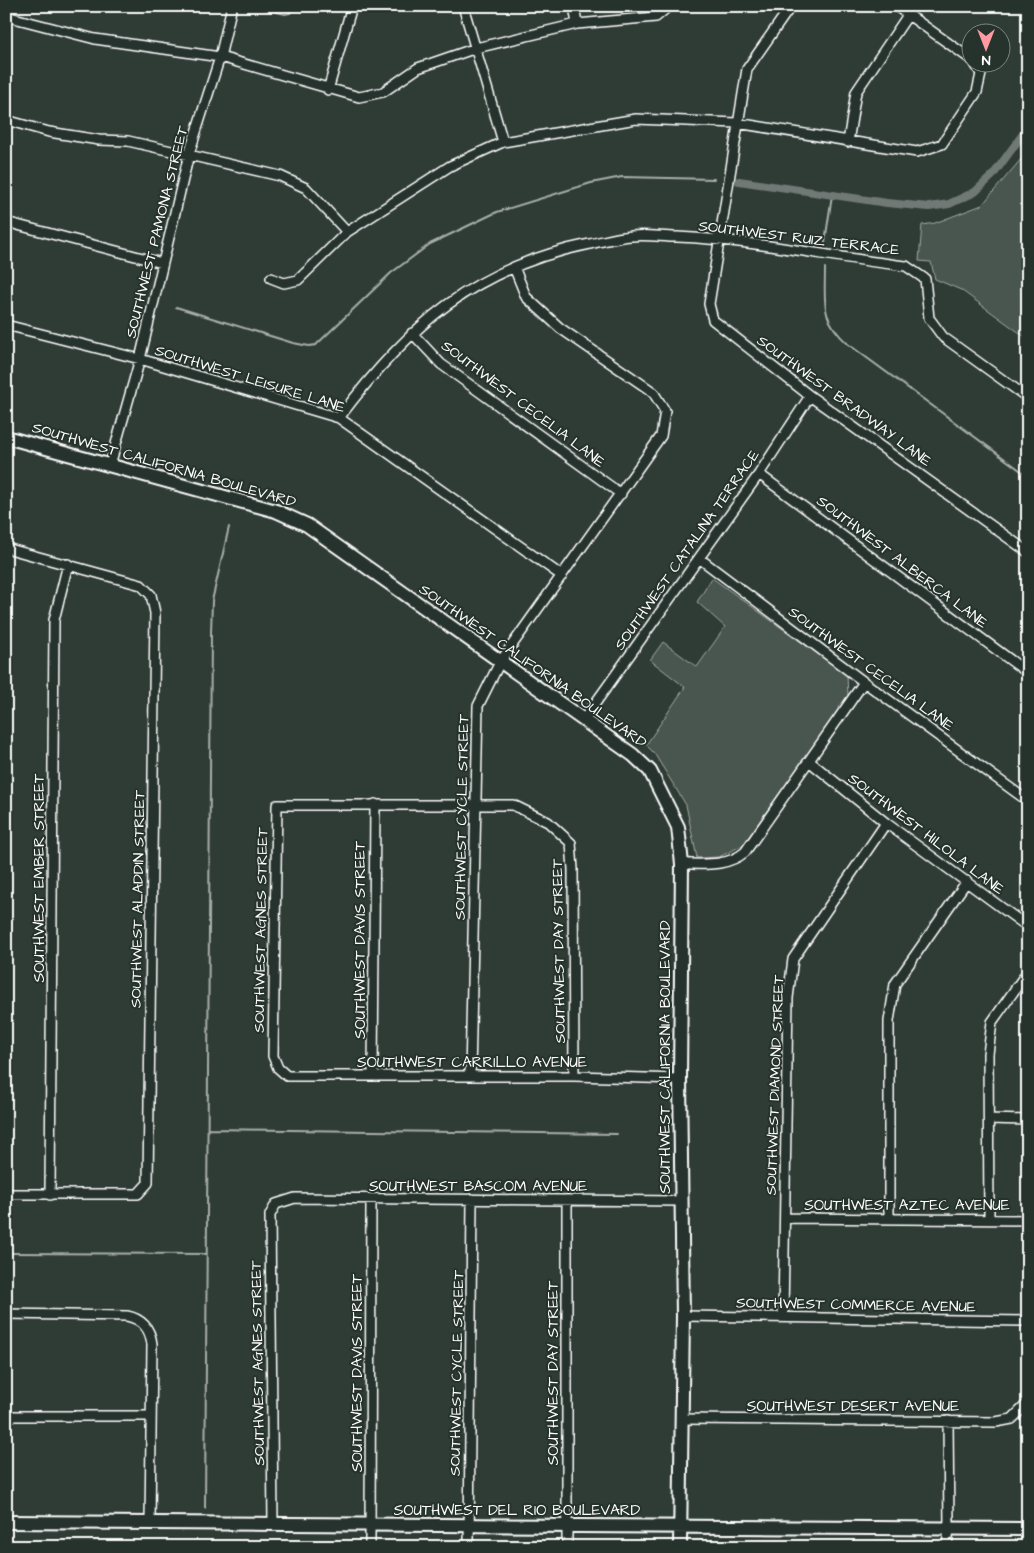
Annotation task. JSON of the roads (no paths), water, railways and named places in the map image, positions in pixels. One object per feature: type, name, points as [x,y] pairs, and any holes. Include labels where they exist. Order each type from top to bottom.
[{"type":"street","name":"SOUTHWEST PAMONA STREET","points":[[110,465],[140,359],[189,154],[220,58],[232,6]]},
{"type":"street","points":[[328,90],[352,6]]},
{"type":"street","points":[[463,6],[503,142]]},
{"type":"street","points":[[574,6],[577,24]]},
{"type":"street","points":[[6,16],[95,39],[220,58],[328,90],[359,97],[383,92],[418,68],[476,48],[577,24],[656,17],[669,6]]},
{"type":"street","name":"SOUTHWEST BRADWAY LANE","points":[[791,6],[747,69],[709,304],[713,320],[810,396],[1028,552]]},
{"type":"street","points":[[896,6],[962,53]]},
{"type":"street","points":[[848,142],[856,92],[908,14]]},
{"type":"street","points":[[270,278],[284,282],[298,280],[347,232],[450,166],[503,142],[636,119],[737,123],[917,152],[942,144],[977,92],[980,72]]},
{"type":"street","points":[[6,120],[48,132],[99,140],[128,141],[280,176],[306,188],[347,232]]},
{"type":"street","points":[[6,222],[162,263]]},
{"type":"street","name":"SOUTHWEST RUIZ TERRACE","points":[[339,418],[385,359],[435,312],[470,289],[514,267],[561,250],[632,236],[720,239],[906,266],[925,279],[929,318],[943,337],[1028,398]]},
{"type":"street","name":"SOUTHWEST CYCLE STREET","points":[[470,1076],[478,706],[500,662],[661,436],[665,411],[654,392],[560,328],[533,304],[526,297],[514,267]]},
{"type":"street","name":"SOUTHWEST LEISURE LANE","points":[[6,325],[140,359],[339,418],[562,576]]},
{"type":"street","name":"SOUTHWEST CECELIA LANE","points":[[412,333],[441,364],[621,494]]},
{"type":"street","name":"SOUTHWEST CATALINA TERRACE","points":[[584,719],[759,474],[810,396]]},
{"type":"street","name":"SOUTHWEST CALIFORNIA BOULEVARD","points":[[6,437],[292,517],[308,525],[500,662],[584,719],[633,755],[650,771],[678,827],[682,864],[680,1079],[683,1316],[680,1547]]},
{"type":"street","name":"SOUTHWEST ALBERCA LANE","points":[[759,474],[1028,673]]},
{"type":"street","points":[[6,548],[68,564]]},
{"type":"street","name":"SOUTHWEST CECELIA LANE","points":[[699,558],[864,682],[1028,800]]},
{"type":"street","name":"SOUTHWEST ALADDIN STREET","points":[[50,1195],[138,1194],[148,1183],[154,601],[141,585],[68,564]]},
{"type":"street","name":"SOUTHWEST EMBER STREET","points":[[50,1195],[54,620],[68,564]]},
{"type":"street","points":[[682,864],[725,863],[732,861],[745,852],[864,682]]},
{"type":"street","name":"SOUTHWEST HILOLA LANE","points":[[809,762],[886,823],[1028,927]]},
{"type":"street","name":"SOUTHWEST DAY STREET","points":[[277,805],[476,803],[513,805],[548,822],[570,843],[573,869],[574,1076]]},
{"type":"street","name":"SOUTHWEST DAVIS STREET","points":[[373,1076],[375,804]]},
{"type":"street","name":"SOUTHWEST AGNES STREET","points":[[273,1056],[277,805]]},
{"type":"street","name":"SOUTHWEST DIAMOND STREET","points":[[783,1317],[788,998],[793,959],[886,823]]},
{"type":"street","points":[[889,1218],[889,1020],[895,984],[967,881]]},
{"type":"street","points":[[989,1219],[988,1054],[992,1022],[1028,971]]},
{"type":"street","name":"SOUTHWEST CARRILLO AVENUE","points":[[273,1056],[278,1068],[288,1076],[574,1076],[680,1079]]},
{"type":"street","points":[[989,1119],[1028,1120]]},
{"type":"street","points":[[6,1194],[50,1195]]},
{"type":"street","name":"SOUTHWEST BASCOM AVENUE","points":[[276,1204],[295,1198],[682,1201]]},
{"type":"street","name":"SOUTHWEST DAVIS STREET","points":[[370,1547],[371,1199]]},
{"type":"street","name":"SOUTHWEST CYCLE STREET","points":[[469,1547],[472,1199]]},
{"type":"street","name":"SOUTHWEST DAY STREET","points":[[566,1200],[567,1547]]},
{"type":"street","name":"SOUTHWEST AGNES STREET","points":[[273,1523],[270,1216],[276,1204]]},
{"type":"street","name":"SOUTHWEST AZTEC AVENUE","points":[[785,1218],[1028,1220]]},
{"type":"street","points":[[6,1314],[127,1316],[144,1324],[149,1330],[152,1344],[150,1524]]},
{"type":"street","name":"SOUTHWEST COMMERCE AVENUE","points":[[683,1316],[1028,1321]]},
{"type":"street","name":"SOUTHWEST DESERT AVENUE","points":[[681,1419],[1004,1420],[1012,1418],[1025,1407]]},
{"type":"street","points":[[6,1416],[150,1416]]},
{"type":"street","points":[[947,1547],[950,1528],[948,1421]]},
{"type":"street","name":"SOUTHWEST DEL RIO BOULEVARD","points":[[6,1522],[1028,1529]]},
{"type":"waterway","points":[[254,6],[285,14],[290,13],[293,6]]},
{"type":"waterway","points":[[739,181],[887,203],[929,207],[949,204],[975,192],[993,175],[1028,127]]},
{"type":"waterway","points":[[176,307],[293,343],[309,346],[316,345],[391,273],[430,244],[497,212],[591,183],[622,177],[714,179]]},
{"type":"waterway","points":[[825,242],[832,195]]},
{"type":"waterway","points":[[825,268],[826,310],[828,318],[839,335],[848,344],[1028,476]]},
{"type":"waterway","points":[[205,1508],[211,633],[212,601],[229,527]]},
{"type":"waterway","points":[[208,1129],[617,1134]]},
{"type":"waterway","points":[[6,1253],[207,1254]]},
{"type":"waterway","points":[[1019,1547],[1025,1535]]}]
